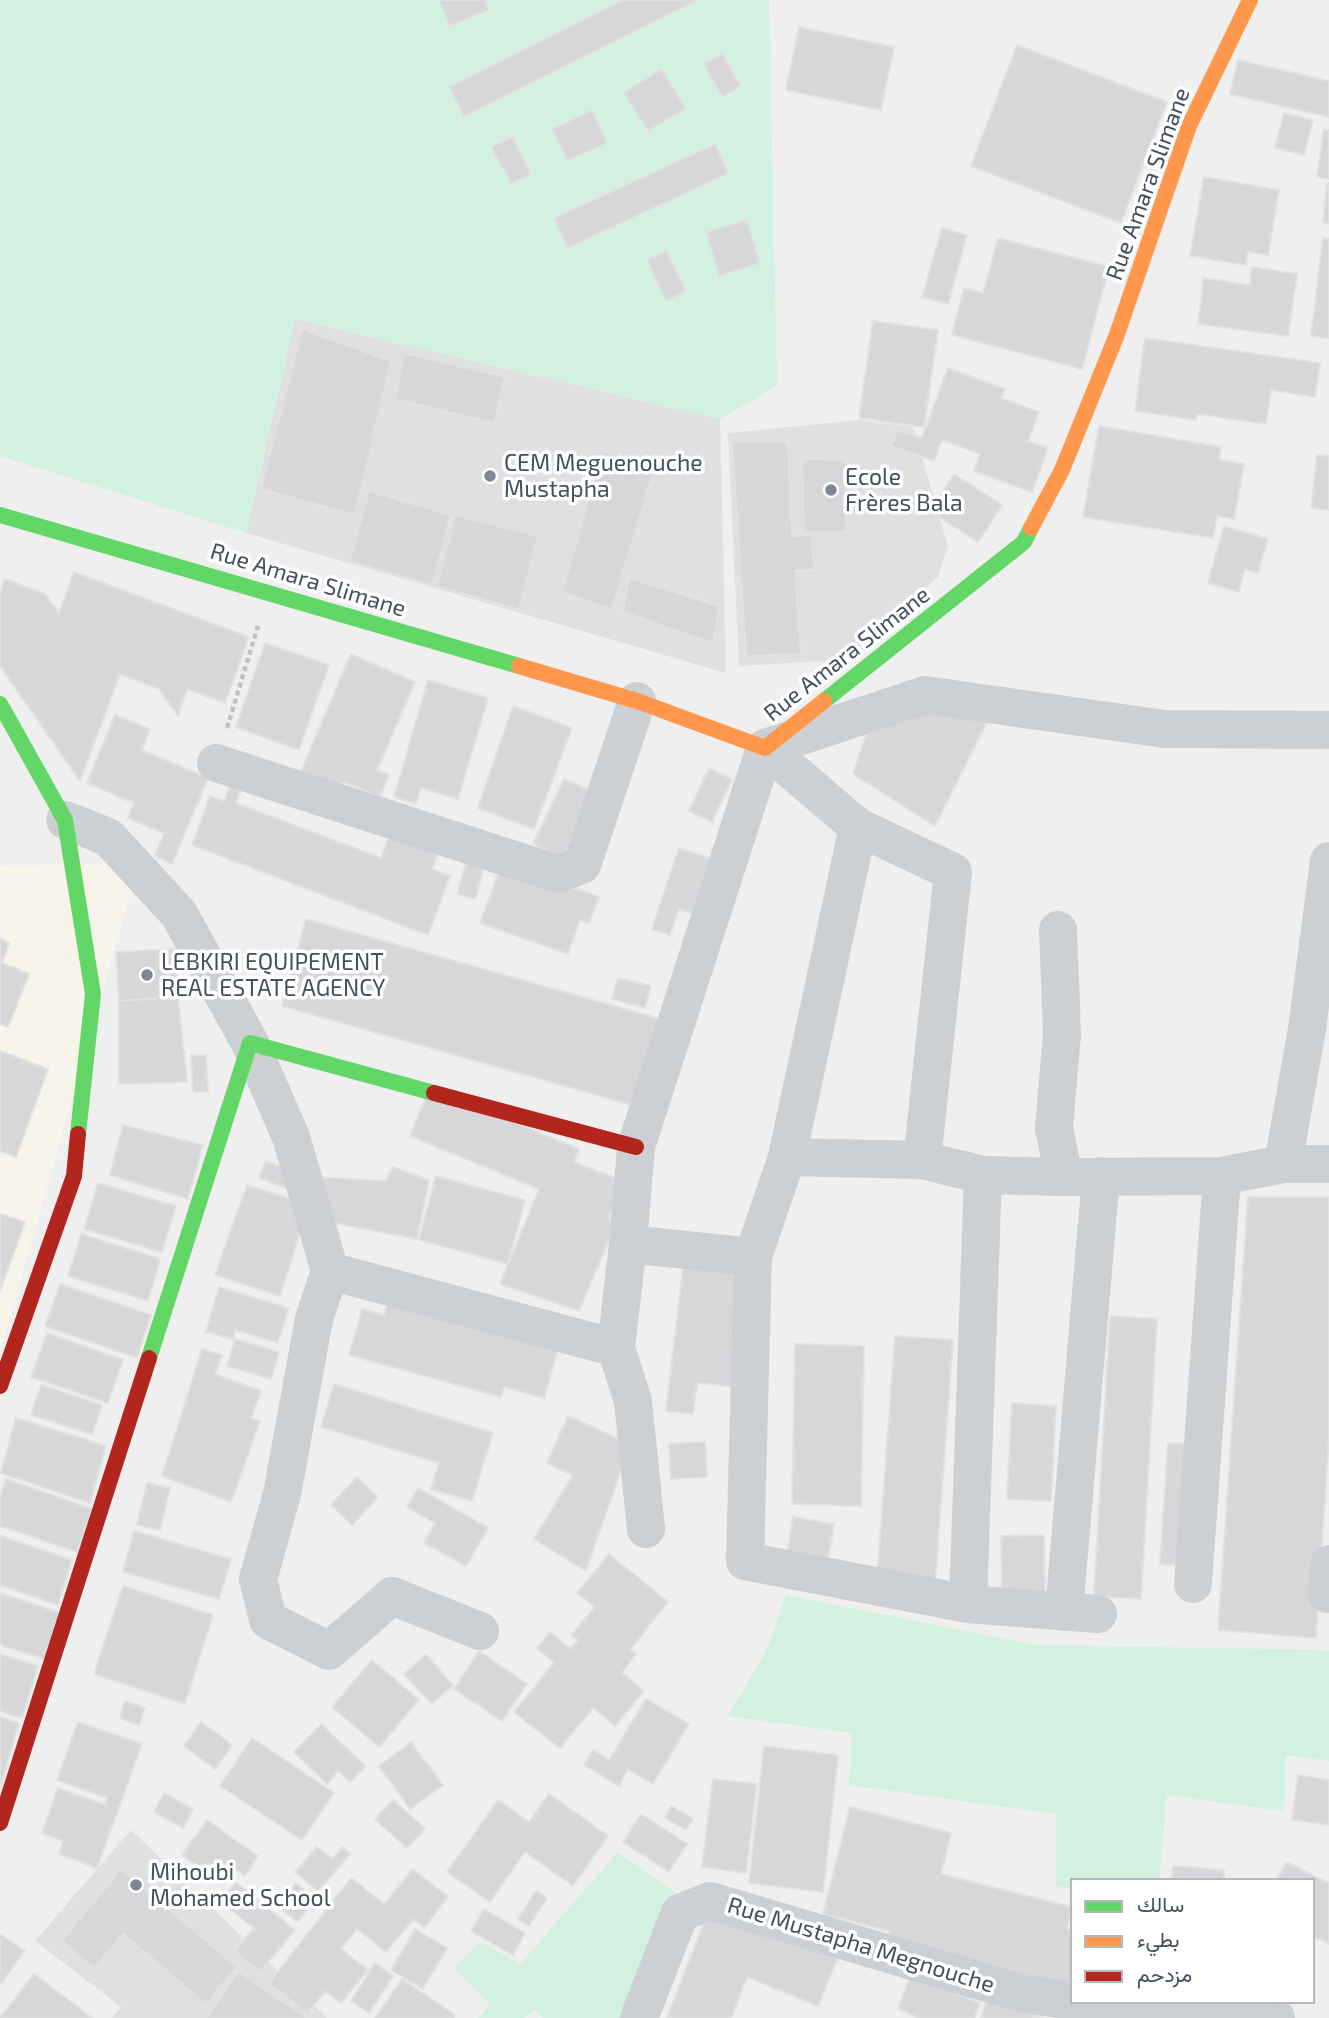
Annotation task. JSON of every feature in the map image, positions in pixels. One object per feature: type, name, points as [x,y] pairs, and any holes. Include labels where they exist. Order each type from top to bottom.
[{"type":"street","name":"Rue Amara Slimane","points":[[0,516],[637,701],[765,748],[1024,542],[1062,470],[1116,337],[1189,126],[1250,0]]},
{"type":"street","points":[[765,748],[925,695],[1165,729],[1329,730]]},
{"type":"street","points":[[216,764],[558,874],[582,866],[637,701]]},
{"type":"street","points":[[0,704],[65,820],[93,993],[74,1176],[0,1386]]},
{"type":"street","points":[[765,748],[858,827],[953,872],[922,1160]]},
{"type":"street","points":[[646,1529],[633,1401],[615,1348],[628,1244],[636,1147],[765,748]]},
{"type":"street","points":[[65,820],[108,837],[179,914],[250,1043],[291,1137],[330,1270],[314,1319],[282,1494],[258,1579],[268,1620],[329,1651],[392,1595],[480,1632]]},
{"type":"street","points":[[858,827],[787,1157],[753,1257],[746,1561],[968,1604],[1081,1613],[1082,1176],[1054,1128],[1062,1034],[1058,930]]},
{"type":"street","points":[[1283,1164],[1307,1029],[1329,862]]},
{"type":"street","points":[[250,1043],[636,1147]]},
{"type":"street","points":[[0,1824],[250,1043]]},
{"type":"street","points":[[787,1157],[922,1160],[983,1175],[1222,1176],[1283,1164],[1329,1164]]},
{"type":"street","points":[[968,1604],[983,1175]]},
{"type":"street","points":[[1193,1584],[1222,1176]]},
{"type":"street","points":[[628,1244],[753,1257]]},
{"type":"street","points":[[330,1270],[615,1348]]},
{"type":"street","name":"Rue Mustapha Megnouche","points":[[639,2018],[680,1913],[710,1901],[1024,1994],[1070,2001]]},
{"type":"street","points":[[1100,2004],[1196,2015],[1276,2018]]},
{"type":"path","points":[[216,764],[268,592]]},
{"type":"shaded area","name":"CEM Meguenouche Mustapha","points":[[295,319],[720,419],[726,673],[246,533]]},
{"type":"shaded area","name":"Ecole Frères Bala","points":[[859,420],[913,427],[948,546],[938,577],[843,660],[739,666],[728,433]]},
{"type":"shaded area","points":[[139,863],[0,1353],[0,866]]},
{"type":"shaded area","name":"Mihoubi Mohamed School","points":[[131,1830],[327,2018],[112,2018],[121,2007],[35,1941]]},
{"type":"green space","points":[[0,0],[769,0],[777,386],[720,419],[295,319],[246,533],[0,456]]},
{"type":"green space","points":[[786,1595],[1035,1645],[1329,1650],[1329,1761],[1286,1755],[1284,1811],[1167,1795],[1159,1878],[1070,1878],[1070,1889],[1056,1886],[1056,1814],[849,1785],[851,1733],[728,1716],[766,1651]]},
{"type":"green space","points":[[618,1852],[676,1893],[654,1930],[629,2018],[543,2018],[535,2010],[525,2018],[478,2018],[490,2005],[454,1967],[481,1942],[520,1964]]},
{"type":"building","points":[[439,0],[485,0],[489,10],[449,26]]},
{"type":"building","points":[[622,0],[698,0],[464,117],[449,87]]},
{"type":"building","points":[[799,27],[894,47],[881,110],[786,90]]},
{"type":"building","points":[[1017,45],[1167,102],[1121,223],[971,166]]},
{"type":"building","points":[[722,53],[741,86],[722,97],[704,64]]},
{"type":"building","points":[[1238,60],[1329,81],[1329,117],[1230,94]]},
{"type":"building","points":[[661,69],[686,108],[648,131],[623,93]]},
{"type":"building","points":[[592,110],[607,143],[567,161],[552,129]]},
{"type":"building","points":[[1284,113],[1313,120],[1304,155],[1275,148]]},
{"type":"building","points":[[1324,129],[1329,130],[1329,179],[1317,177]]},
{"type":"building","points":[[512,137],[531,174],[511,184],[491,147]]},
{"type":"building","points":[[715,144],[729,173],[568,248],[554,218]]},
{"type":"building","points":[[1204,177],[1279,190],[1268,255],[1248,252],[1246,265],[1190,256]]},
{"type":"building","points":[[1329,183],[1329,223],[1323,222]]},
{"type":"building","points":[[747,220],[760,263],[719,276],[706,232]]},
{"type":"building","points":[[942,228],[967,235],[948,304],[922,297]]},
{"type":"building","points":[[998,238],[1109,267],[1082,369],[952,335],[964,288],[983,293]]},
{"type":"building","points":[[1323,238],[1329,239],[1329,338],[1311,336]]},
{"type":"building","points":[[667,251],[686,291],[666,301],[647,260]]},
{"type":"building","points":[[1252,267],[1297,274],[1288,336],[1198,324],[1204,278],[1250,285]]},
{"type":"building","points":[[873,321],[938,330],[924,427],[859,418]]},
{"type":"building","points":[[302,329],[391,361],[355,515],[261,489]]},
{"type":"building","points":[[1145,338],[1320,363],[1315,397],[1271,390],[1266,424],[1197,414],[1196,420],[1135,411]]},
{"type":"building","points":[[404,353],[505,377],[494,423],[395,399]]},
{"type":"building","points":[[948,368],[1005,389],[1001,398],[1039,412],[1028,441],[1048,448],[1032,492],[974,471],[980,454],[942,440],[934,461],[891,446],[897,430],[922,438]]},
{"type":"building","points":[[1099,426],[1221,447],[1219,460],[1244,464],[1234,519],[1217,516],[1213,538],[1083,517]]},
{"type":"building","points":[[732,441],[788,442],[792,536],[811,535],[815,570],[795,570],[801,654],[746,656]]},
{"type":"building","points":[[602,451],[656,463],[612,609],[562,592]]},
{"type":"building","points":[[1317,455],[1329,456],[1329,510],[1311,508]]},
{"type":"building","points":[[802,459],[845,460],[846,532],[804,532]]},
{"type":"building","points":[[954,474],[1002,505],[978,542],[930,511]]},
{"type":"building","points":[[369,491],[451,515],[432,585],[350,561]]},
{"type":"building","points":[[455,515],[538,536],[519,610],[437,586]]},
{"type":"building","points":[[1224,526],[1268,539],[1258,573],[1245,569],[1239,592],[1208,583]]},
{"type":"building","points":[[74,572],[249,637],[225,703],[187,689],[178,716],[159,689],[120,674],[80,781],[0,666],[0,592],[5,579],[45,594],[59,613]]},
{"type":"building","points":[[629,578],[719,606],[713,643],[623,612]]},
{"type":"building","points":[[265,643],[329,665],[299,750],[236,727]]},
{"type":"building","points":[[351,654],[415,682],[377,770],[389,775],[380,797],[344,782],[340,793],[299,776]]},
{"type":"building","points":[[428,680],[488,698],[458,799],[421,788],[416,804],[394,797]]},
{"type":"building","points":[[513,706],[572,728],[534,829],[478,808]]},
{"type":"building","points":[[924,706],[990,716],[935,826],[853,774],[868,729]]},
{"type":"building","points":[[115,715],[150,729],[142,750],[208,778],[172,864],[155,856],[164,833],[128,818],[134,803],[87,783]]},
{"type":"building","points":[[709,768],[732,779],[712,822],[689,811]]},
{"type":"building","points":[[564,779],[593,792],[563,858],[533,844]]},
{"type":"building","points":[[232,781],[243,785],[236,803],[381,858],[393,826],[441,844],[432,869],[450,876],[428,935],[192,845],[210,796],[224,801]]},
{"type":"building","points":[[679,848],[712,859],[694,914],[679,909],[670,935],[652,929]]},
{"type":"building","points":[[467,858],[485,863],[475,899],[457,894]]},
{"type":"building","points":[[503,861],[599,897],[589,923],[580,920],[568,954],[480,923]]},
{"type":"building","points":[[306,919],[664,1020],[639,1107],[282,1006]]},
{"type":"building","points":[[0,939],[9,943],[2,963],[29,974],[8,1027],[0,1024]]},
{"type":"building","name":"LEBKIRI EQUIPEMENT REAL ESTATE AGENCY","points":[[175,949],[178,997],[119,1001],[116,952]]},
{"type":"building","points":[[618,978],[651,986],[645,1008],[612,999]]},
{"type":"building","points":[[178,997],[187,1082],[119,1084],[119,1001]]},
{"type":"building","points":[[0,1051],[48,1069],[16,1157],[0,1151]]},
{"type":"building","points":[[191,1055],[206,1055],[208,1092],[193,1092]]},
{"type":"building","points":[[430,1088],[579,1149],[574,1162],[623,1181],[608,1218],[617,1221],[579,1311],[500,1284],[539,1189],[410,1136]]},
{"type":"building","points":[[123,1125],[203,1145],[188,1199],[110,1175]]},
{"type":"building","points":[[266,1161],[299,1174],[293,1191],[259,1178]]},
{"type":"building","points":[[393,1167],[429,1180],[417,1239],[323,1221],[316,1177],[385,1181]]},
{"type":"building","points":[[436,1176],[525,1200],[508,1264],[419,1240]]},
{"type":"building","points":[[98,1183],[176,1206],[162,1252],[84,1229]]},
{"type":"building","points":[[247,1185],[309,1205],[280,1296],[215,1275]]},
{"type":"building","points":[[1248,1197],[1329,1197],[1329,1435],[1316,1638],[1218,1630]]},
{"type":"building","points":[[0,1214],[25,1222],[0,1291]]},
{"type":"building","points":[[81,1234],[160,1259],[148,1301],[68,1276]]},
{"type":"building","points":[[683,1267],[749,1275],[735,1387],[697,1383],[693,1414],[666,1411]]},
{"type":"building","points":[[60,1284],[151,1315],[137,1358],[45,1326]]},
{"type":"building","points":[[219,1287],[289,1308],[278,1343],[235,1330],[233,1339],[206,1332]]},
{"type":"building","points":[[387,1302],[558,1349],[544,1398],[504,1387],[501,1397],[349,1355],[362,1309],[384,1315]]},
{"type":"building","points":[[1110,1316],[1157,1319],[1141,1599],[1094,1596]]},
{"type":"building","points":[[47,1333],[123,1360],[108,1403],[31,1377]]},
{"type":"building","points":[[895,1336],[953,1340],[935,1584],[877,1579]]},
{"type":"building","points":[[235,1339],[279,1352],[271,1379],[227,1366]]},
{"type":"building","points":[[795,1344],[864,1346],[861,1506],[792,1504]]},
{"type":"building","points":[[202,1349],[222,1355],[215,1374],[261,1391],[251,1418],[260,1421],[231,1502],[162,1476]]},
{"type":"building","points":[[334,1384],[493,1433],[472,1501],[431,1489],[439,1463],[321,1427]]},
{"type":"building","points":[[41,1385],[102,1405],[92,1434],[31,1415]]},
{"type":"building","points":[[1012,1403],[1056,1406],[1051,1501],[1007,1499]]},
{"type":"building","points":[[568,1416],[630,1444],[586,1571],[534,1539],[573,1475],[547,1463]]},
{"type":"building","points":[[16,1418],[106,1446],[90,1503],[1,1473]]},
{"type":"building","points":[[705,1442],[707,1477],[671,1479],[669,1444]]},
{"type":"building","points":[[1168,1443],[1194,1444],[1186,1566],[1160,1564]]},
{"type":"building","points":[[357,1477],[378,1497],[352,1525],[331,1505]]},
{"type":"building","points":[[6,1479],[92,1509],[77,1552],[0,1526],[0,1496]]},
{"type":"building","points":[[147,1483],[170,1488],[160,1530],[137,1525]]},
{"type":"building","points":[[418,1488],[488,1528],[466,1566],[424,1543],[435,1523],[407,1507]]},
{"type":"building","points":[[793,1517],[834,1524],[826,1572],[785,1566]]},
{"type":"building","points":[[134,1531],[231,1559],[219,1599],[123,1572]]},
{"type":"building","points":[[1044,1535],[1045,1594],[1002,1595],[1001,1536]]},
{"type":"building","points":[[0,1536],[72,1560],[58,1605],[0,1585]]},
{"type":"building","points":[[609,1554],[668,1602],[630,1650],[636,1654],[622,1673],[644,1691],[615,1726],[593,1708],[560,1748],[514,1712],[554,1663],[537,1648],[550,1632],[571,1649],[578,1640],[571,1635],[595,1607],[577,1593]]},
{"type":"building","points":[[123,1586],[213,1615],[185,1704],[94,1674]]},
{"type":"building","points":[[0,1593],[63,1614],[48,1660],[0,1645]]},
{"type":"building","points":[[479,1651],[527,1684],[502,1721],[454,1689]]},
{"type":"building","points":[[0,1654],[38,1666],[22,1718],[0,1711]]},
{"type":"building","points":[[426,1654],[453,1685],[432,1704],[404,1674]]},
{"type":"building","points":[[372,1660],[419,1700],[379,1747],[332,1707]]},
{"type":"building","points":[[646,1699],[689,1724],[653,1784],[628,1769],[619,1786],[584,1765],[593,1750],[609,1760]]},
{"type":"building","points":[[125,1701],[145,1708],[139,1725],[120,1718]]},
{"type":"building","points":[[0,1717],[19,1723],[0,1788]]},
{"type":"building","points":[[78,1722],[142,1744],[97,1868],[59,1854],[63,1841],[42,1833],[58,1788],[105,1805],[107,1798],[57,1780]]},
{"type":"building","points":[[201,1722],[232,1745],[215,1769],[184,1746]]},
{"type":"building","points":[[321,1724],[365,1766],[350,1782],[338,1771],[327,1784],[294,1752]]},
{"type":"building","points":[[252,1738],[334,1793],[302,1840],[220,1786]]},
{"type":"building","points":[[411,1742],[443,1785],[410,1809],[379,1766]]},
{"type":"building","points":[[764,1746],[838,1755],[823,1892],[749,1883]]},
{"type":"building","points":[[1298,1775],[1329,1780],[1329,1825],[1292,1820]]},
{"type":"building","points":[[713,1779],[757,1784],[746,1873],[702,1867]]},
{"type":"building","points":[[164,1793],[193,1809],[183,1828],[154,1812]]},
{"type":"building","points":[[549,1794],[608,1836],[573,1886],[525,1852],[490,1902],[447,1872],[498,1800],[529,1822]]},
{"type":"building","points":[[393,1800],[425,1829],[407,1848],[375,1819]]},
{"type":"building","points":[[671,1806],[693,1819],[686,1830],[665,1818]]},
{"type":"building","points":[[850,1807],[951,1833],[941,1874],[1070,1906],[1067,1929],[1070,1930],[1070,1988],[888,1942],[890,1931],[823,1914]]},
{"type":"building","points":[[641,1814],[687,1844],[669,1872],[623,1842]]},
{"type":"building","points":[[207,1820],[258,1856],[245,1876],[233,1868],[223,1883],[182,1855]]},
{"type":"building","points":[[317,1847],[332,1859],[343,1847],[350,1854],[318,1891],[295,1872]]},
{"type":"building","points":[[1286,1862],[1329,1883],[1329,1944],[1315,1937],[1315,1878],[1278,1878]]},
{"type":"building","points":[[1173,1866],[1224,1870],[1224,1878],[1172,1878]]},
{"type":"building","points":[[121,1869],[237,1967],[206,2004],[123,1934],[94,1969],[61,1941]]},
{"type":"building","points":[[413,1869],[448,1897],[424,1928],[413,1919],[386,1952],[357,1929],[341,1949],[368,1970],[341,2003],[325,1991],[307,2014],[269,1983],[351,1878],[384,1904]]},
{"type":"building","points":[[236,1882],[295,1930],[260,1972],[234,1951],[254,1928],[220,1901]]},
{"type":"building","points":[[296,1883],[316,1900],[297,1922],[278,1906]]},
{"type":"building","points":[[536,1891],[547,1898],[529,1926],[518,1919]]},
{"type":"building","points":[[711,1904],[839,1955],[818,2006],[747,1977],[731,2018],[667,2018]]},
{"type":"building","points":[[484,1909],[525,1933],[513,1955],[471,1931]]},
{"type":"building","points":[[415,1929],[447,1948],[423,1989],[391,1970]]},
{"type":"building","points":[[0,1934],[25,1951],[0,1985]]},
{"type":"building","points":[[375,1963],[393,1976],[369,2013],[351,2001]]},
{"type":"building","points":[[238,1971],[308,2018],[207,2018]]},
{"type":"building","points":[[34,1974],[92,2018],[0,2018]]},
{"type":"building","points":[[911,1975],[980,2003],[974,2018],[918,2018],[898,2008]]},
{"type":"building","points":[[402,1979],[455,2015],[453,2018],[375,2018]]},
{"type":"building","points":[[986,2001],[1043,2018],[981,2018]]},
{"type":"traffic: fast","points":[[0,515],[519,666]]},
{"type":"traffic: fast","points":[[824,701],[1024,542],[1031,528]]},
{"type":"traffic: fast","points":[[0,704],[65,820],[93,994],[78,1134]]},
{"type":"traffic: fast","points":[[149,1358],[250,1043],[434,1093]]},
{"type":"traffic: slow","points":[[1031,528],[1062,470],[1116,337],[1189,126],[1250,0]]},
{"type":"traffic: slow","points":[[519,666],[637,701],[765,748],[824,701]]},
{"type":"traffic: jam","points":[[434,1093],[636,1147]]},
{"type":"traffic: jam","points":[[0,1386],[74,1176],[78,1134]]},
{"type":"traffic: jam","points":[[0,1823],[149,1358]]},
{"type":"place","name":"CEM Meguenouche Mustapha","points":[[490,476]]},
{"type":"place","name":"Ecole Frères Bala","points":[[831,490]]},
{"type":"place","name":"LEBKIRI EQUIPEMENT REAL ESTATE AGENCY","points":[[147,975]]},
{"type":"place","name":"Mihoubi Mohamed School","points":[[136,1885]]}]
